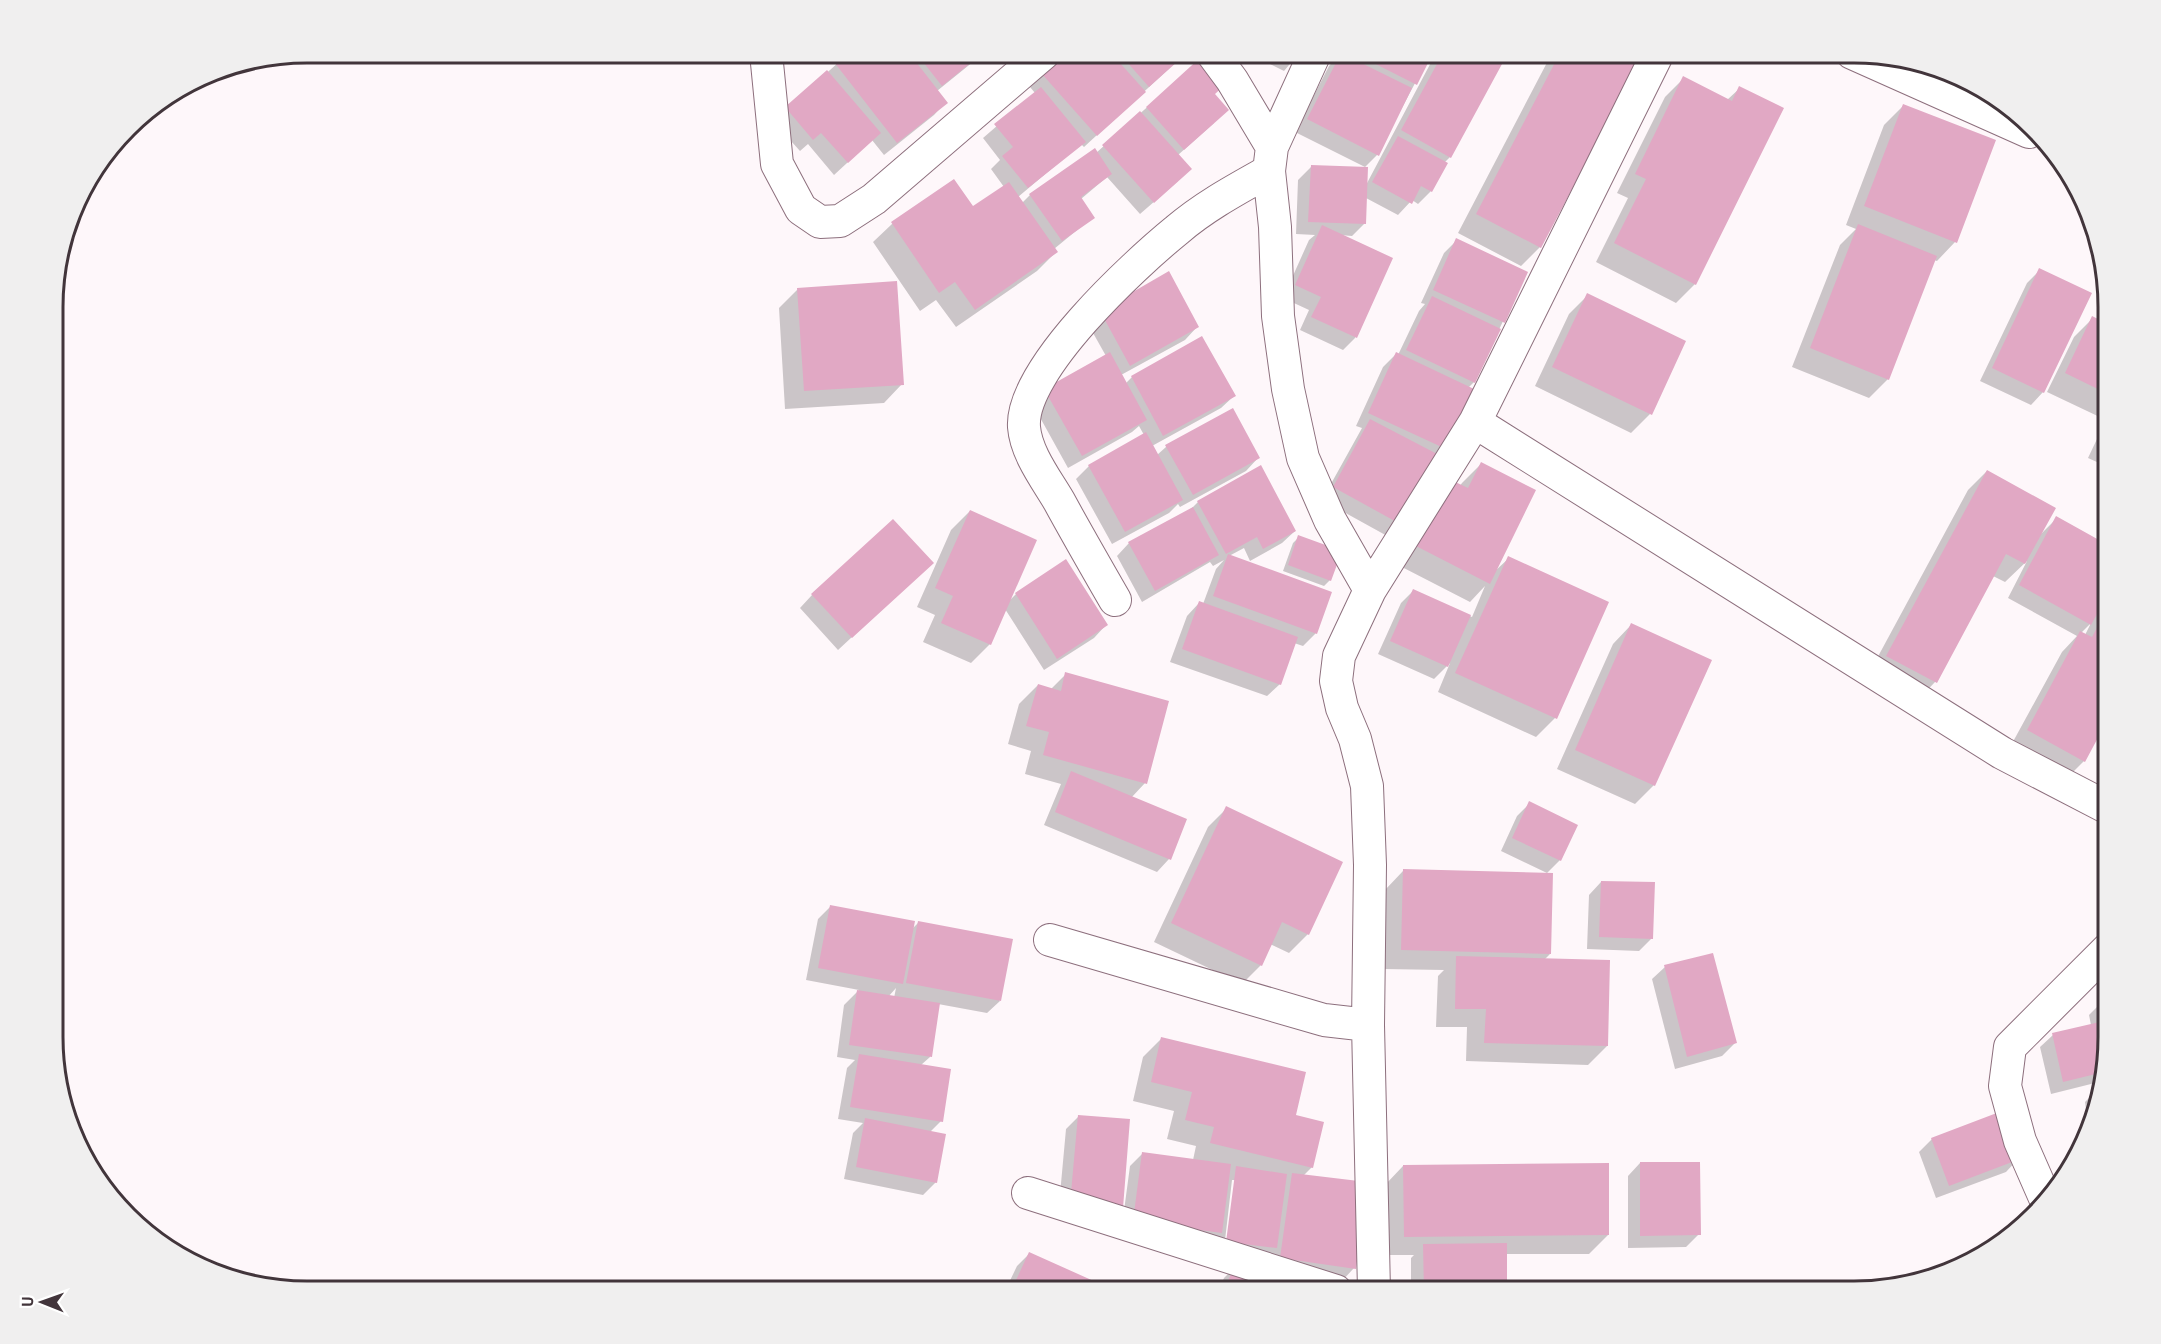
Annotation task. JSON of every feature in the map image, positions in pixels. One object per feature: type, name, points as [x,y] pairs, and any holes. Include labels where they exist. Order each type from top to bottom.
[{"type":"street","points":[[767,63],[777,164],[801,208],[820,222],[840,221],[874,199],[1031,63]]},
{"type":"street","points":[[1220,63],[1232,80],[1270,159],[1278,316],[1288,388],[1303,458],[1330,520],[1370,590]]},
{"type":"street","points":[[1115,600],[1038,465],[1024,428],[1026,408],[1034,386],[1077,326],[1177,229],[1224,196],[1270,159],[1309,63]]},
{"type":"street","points":[[1374,1281],[1368,1025],[1370,865],[1367,786],[1355,739],[1342,708],[1336,681],[1339,656],[1370,590],[1475,422],[1653,63]]},
{"type":"street","points":[[1880,65],[2020,127]]},
{"type":"street","points":[[1475,422],[2002,753],[2098,802]]},
{"type":"street","points":[[1050,940],[1324,1020],[1368,1025]]},
{"type":"street","points":[[2043,1192],[2020,1141],[2005,1086],[2010,1047],[2098,959]]},
{"type":"street","points":[[1028,1193],[1305,1281]]},
{"type":"building","points":[[835,63],[917,63],[948,103],[897,143]]},
{"type":"building","points":[[924,63],[971,63],[942,86]]},
{"type":"building","points":[[1054,63],[1120,63],[1146,92],[1097,136],[1042,74]]},
{"type":"building","points":[[1128,63],[1176,63],[1149,87]]},
{"type":"building","points":[[1194,63],[1208,63],[1227,83],[1215,94],[1229,110],[1184,150],[1146,107]]},
{"type":"building","points":[[1336,63],[1361,63],[1412,88],[1379,156],[1307,119]]},
{"type":"building","points":[[1374,63],[1428,63],[1417,85]]},
{"type":"building","points":[[1438,63],[1503,63],[1451,158],[1401,130]]},
{"type":"building","points":[[1555,63],[1638,63],[1541,248],[1476,214]]},
{"type":"building","points":[[827,70],[881,133],[848,163],[821,133],[813,140],[785,107]]},
{"type":"building","points":[[1683,76],[1732,101],[1739,86],[1784,108],[1696,285],[1614,243],[1646,179],[1635,174]]},
{"type":"building","points":[[1041,87],[1086,142],[1028,188],[1002,156],[1013,147],[994,124]]},
{"type":"building","points":[[1903,104],[1996,140],[1957,243],[1864,206]]},
{"type":"building","points":[[1140,111],[1192,169],[1154,203],[1102,145]]},
{"type":"building","points":[[1398,136],[1448,163],[1432,192],[1421,186],[1412,204],[1372,182]]},
{"type":"building","points":[[1095,148],[1112,174],[1081,197],[1095,218],[1062,241],[1029,194]]},
{"type":"building","points":[[1311,165],[1368,167],[1366,224],[1308,222]]},
{"type":"building","points":[[954,179],[973,206],[1009,182],[1058,252],[975,310],[955,282],[939,293],[891,222]]},
{"type":"building","points":[[1858,224],[1937,256],[1889,380],[1810,348]]},
{"type":"building","points":[[1322,225],[1393,258],[1357,338],[1311,317],[1321,297],[1295,285]]},
{"type":"building","points":[[1456,238],[1528,272],[1505,323],[1433,290]]},
{"type":"building","points":[[2039,268],[2092,293],[2044,393],[1992,368]]},
{"type":"building","points":[[1169,271],[1199,327],[1130,366],[1100,311]]},
{"type":"building","points":[[897,281],[904,385],[804,391],[797,288]]},
{"type":"building","points":[[1587,293],[1686,341],[1652,415],[1552,367]]},
{"type":"building","points":[[1432,296],[1501,329],[1475,383],[1406,350]]},
{"type":"building","points":[[2092,316],[2098,319],[2098,389],[2065,373]]},
{"type":"building","points":[[1202,336],[1236,396],[1163,436],[1131,376]]},
{"type":"building","points":[[1110,352],[1147,420],[1082,456],[1044,389]]},
{"type":"building","points":[[1396,352],[1474,389],[1446,449],[1368,413]]},
{"type":"building","points":[[1233,408],[1260,458],[1193,495],[1165,445]]},
{"type":"building","points":[[1370,419],[1439,455],[1402,525],[1333,487]]},
{"type":"building","points":[[1146,432],[1183,500],[1125,532],[1088,465]]},
{"type":"building","points":[[1481,462],[1536,490],[1490,584],[1416,546],[1449,479],[1468,488]]},
{"type":"building","points":[[1261,465],[1296,531],[1263,549],[1257,537],[1226,554],[1197,501]]},
{"type":"building","points":[[1987,470],[2056,508],[2025,564],[2006,554],[1937,683],[1886,656]]},
{"type":"building","points":[[1193,507],[1219,555],[1155,591],[1128,542]]},
{"type":"building","points":[[970,510],[1037,540],[991,645],[941,623],[953,596],[935,588]]},
{"type":"building","points":[[2056,516],[2098,539],[2098,612],[2091,625],[2019,585]]},
{"type":"building","points":[[893,519],[934,563],[852,638],[811,594]]},
{"type":"building","points":[[1298,535],[1342,551],[1331,581],[1288,565]]},
{"type":"building","points":[[1228,554],[1332,592],[1317,634],[1213,596]]},
{"type":"building","points":[[1508,556],[1609,602],[1557,719],[1455,673]]},
{"type":"building","points":[[1066,559],[1108,625],[1057,659],[1015,593]]},
{"type":"building","points":[[1413,589],[1471,615],[1448,667],[1390,641]]},
{"type":"building","points":[[1199,601],[1298,637],[1281,685],[1182,649]]},
{"type":"building","points":[[1631,623],[1712,660],[1655,786],[1575,750]]},
{"type":"building","points":[[2098,626],[2098,738],[2085,762],[2027,730],[2080,631],[2092,637]]},
{"type":"building","points":[[1065,672],[1169,701],[1147,784],[1043,755],[1049,732],[1026,726],[1038,684],[1061,691]]},
{"type":"building","points":[[1071,771],[1187,819],[1171,860],[1055,812]]},
{"type":"building","points":[[1529,801],[1578,825],[1561,861],[1512,838]]},
{"type":"building","points":[[1226,806],[1343,862],[1309,935],[1282,922],[1262,966],[1171,923]]},
{"type":"building","points":[[1403,869],[1553,873],[1551,954],[1401,950]]},
{"type":"building","points":[[1601,881],[1655,882],[1653,939],[1599,937]]},
{"type":"building","points":[[830,905],[915,921],[903,984],[818,968]]},
{"type":"building","points":[[918,921],[1013,939],[1001,1001],[906,983]]},
{"type":"building","points":[[1713,953],[1737,1043],[1687,1057],[1664,965]]},
{"type":"building","points":[[1456,956],[1610,960],[1608,1046],[1484,1043],[1486,1009],[1455,1009]]},
{"type":"building","points":[[857,990],[940,1003],[932,1057],[849,1045]]},
{"type":"building","points":[[2098,1022],[2095,1074],[2063,1082],[2052,1033]]},
{"type":"building","points":[[1161,1037],[1306,1072],[1296,1115],[1324,1122],[1313,1168],[1210,1143],[1214,1127],[1185,1120],[1192,1092],[1151,1082]]},
{"type":"building","points":[[859,1054],[951,1069],[943,1122],[850,1107]]},
{"type":"building","points":[[2002,1111],[2020,1159],[1949,1186],[1931,1138]]},
{"type":"building","points":[[1078,1115],[1130,1119],[1123,1208],[1070,1204]]},
{"type":"building","points":[[865,1118],[946,1134],[937,1183],[856,1167]]},
{"type":"building","points":[[1142,1152],[1231,1164],[1222,1233],[1133,1221]]},
{"type":"building","points":[[1640,1162],[1700,1162],[1701,1235],[1640,1236]]},
{"type":"building","points":[[1609,1163],[1609,1235],[1404,1237],[1403,1165]]},
{"type":"building","points":[[1236,1166],[1287,1174],[1277,1248],[1226,1242]]},
{"type":"building","points":[[1292,1173],[1367,1182],[1356,1269],[1280,1258]]},
{"type":"building","points":[[1507,1243],[1507,1281],[1424,1281],[1423,1244]]},
{"type":"building","points":[[1029,1252],[1094,1281],[1016,1281]]},
{"type":"building","points":[[1236,1264],[1273,1281],[1228,1281]]}]
